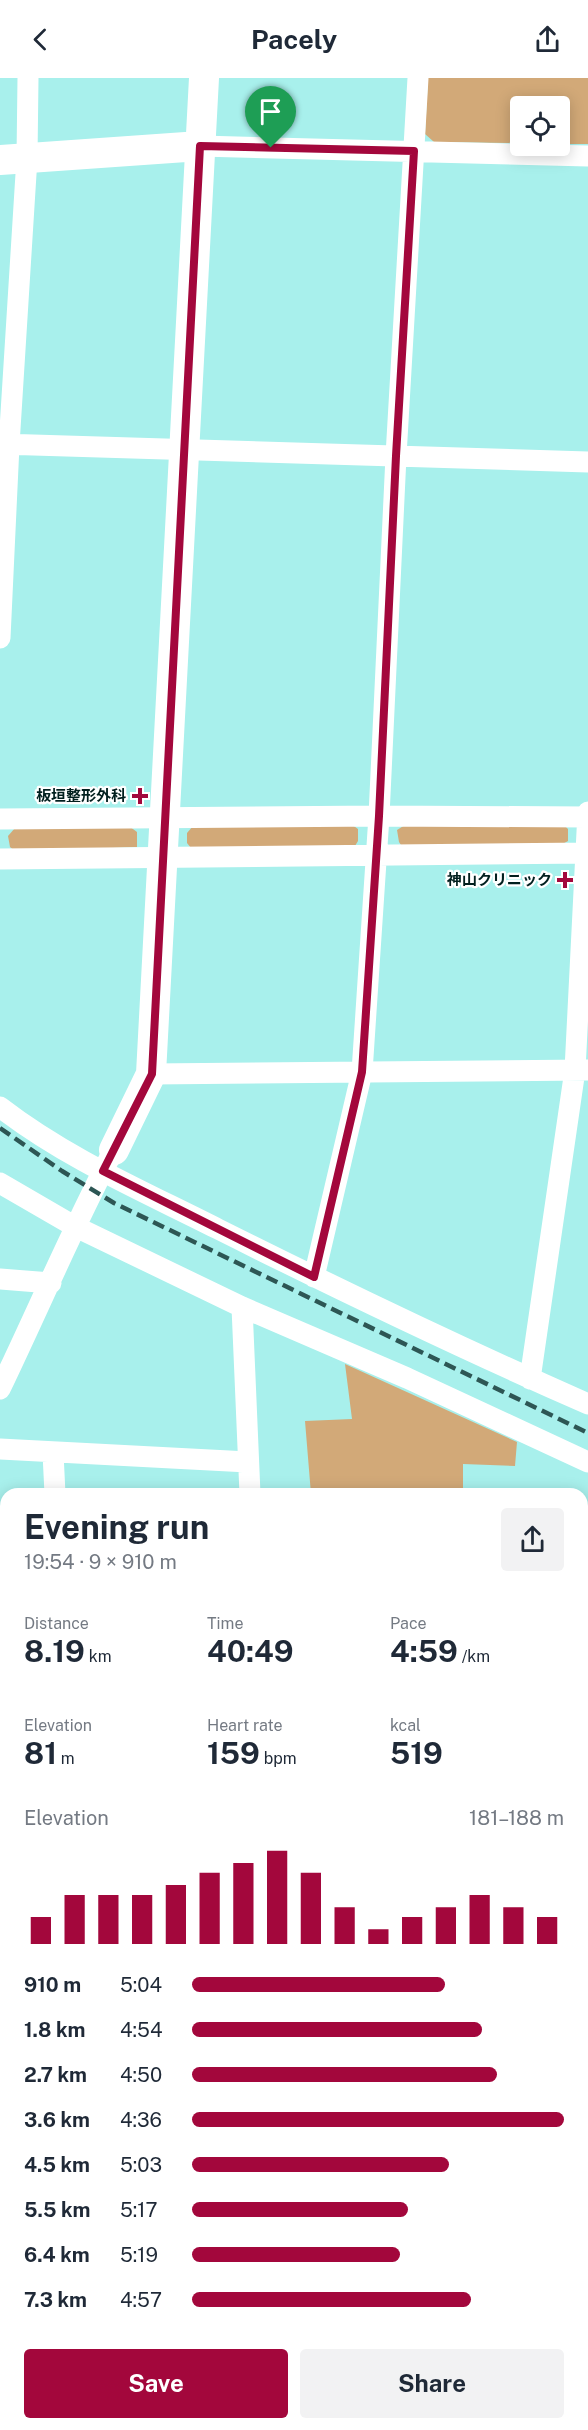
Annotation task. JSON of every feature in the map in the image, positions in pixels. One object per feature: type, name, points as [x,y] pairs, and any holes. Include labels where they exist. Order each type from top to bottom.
[{"type":"street","points":[[0,638],[14,159],[28,78]]},
{"type":"street","points":[[0,1389],[51,1283],[74,1226],[152,1074],[204,78]]},
{"type":"street","points":[[314,1277],[362,1072],[379,816],[396,456],[418,78]]},
{"type":"street","points":[[14,159],[200,146],[588,156]]},
{"type":"street","points":[[4,444],[588,462]]},
{"type":"street","points":[[530,1379],[581,1070],[588,812]]},
{"type":"street","points":[[0,819],[588,817]]},
{"type":"street","points":[[0,859],[587,853]]},
{"type":"street","points":[[152,1074],[581,1070]]},
{"type":"street","points":[[0,1107],[62,1150],[108,1161],[314,1277],[588,1404]]},
{"type":"street","points":[[0,1183],[74,1226],[242,1307],[407,1378],[588,1462]]},
{"type":"street","points":[[0,1280],[51,1283]]},
{"type":"street","points":[[242,1307],[249,1488]]},
{"type":"street","points":[[0,1449],[248,1462]]},
{"type":"street","points":[[53,1453],[56,1488]]},
{"type":"shaded area","points":[[428,78],[588,78],[588,144],[570,144],[570,96],[510,96],[510,143],[434,142],[425,134]]},
{"type":"shaded area","points":[[351,824],[358,829],[358,841],[355,846],[191,848],[187,843],[187,833],[193,826]]},
{"type":"shaded area","points":[[563,824],[568,829],[568,841],[557,847],[403,848],[399,842],[397,830],[405,825]]},
{"type":"shaded area","points":[[129,826],[137,832],[137,847],[16,852],[10,847],[8,836],[15,828]]},
{"type":"shaded area","points":[[345,1364],[517,1442],[515,1466],[463,1464],[463,1488],[311,1488],[305,1421],[352,1419]]},
{"type":"railway","points":[[0,1128],[62,1171],[114,1203],[588,1433]]},
{"type":"place","name":"板垣整形外科","points":[[140,796]]},
{"type":"place","name":"神山クリニック","points":[[565,880]]},
{"type":"route","points":[[200,146],[271,148],[414,151],[396,456],[379,816],[362,1072],[314,1277],[103,1171],[152,1074],[200,146]]}]
